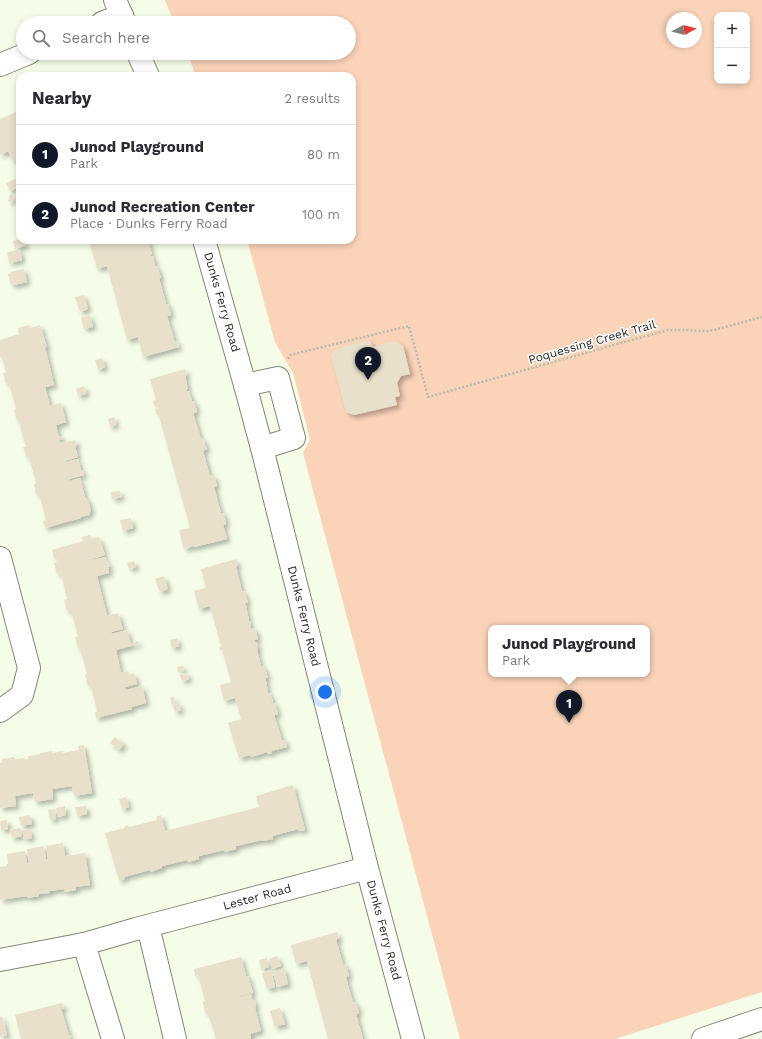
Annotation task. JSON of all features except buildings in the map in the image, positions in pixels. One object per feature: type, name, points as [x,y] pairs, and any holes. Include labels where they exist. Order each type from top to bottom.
[{"type":"street","points":[[0,65],[16,58]]},
{"type":"street","points":[[141,60],[146,72]]},
{"type":"street","name":"Dunks Ferry Road","points":[[205,244],[262,448],[367,868],[413,1039]]},
{"type":"street","points":[[245,384],[278,378],[294,438],[262,448]]},
{"type":"street","points":[[0,558],[29,668],[22,695],[0,710]]},
{"type":"street","name":"Lester Road","points":[[84,944],[142,927],[367,868]]},
{"type":"street","points":[[142,927],[175,1039]]},
{"type":"street","points":[[0,960],[84,944],[112,1039]]},
{"type":"street","points":[[703,1039],[762,1020]]},
{"type":"path","name":"Poquessing Creek Trail","points":[[278,378],[290,355],[409,326],[428,397],[668,330],[708,331],[762,317]]},
{"type":"shaded area","points":[[165,0],[762,0],[762,992],[615,1039],[460,1039],[303,453],[310,439],[293,373],[275,342],[248,244],[356,244],[356,72],[194,72],[190,60],[356,60],[356,16],[171,16]]},
{"type":"place","name":"Junod Recreation Center","points":[[368,380]]},
{"type":"place","name":"Junod Playground","points":[[569,723]]}]
